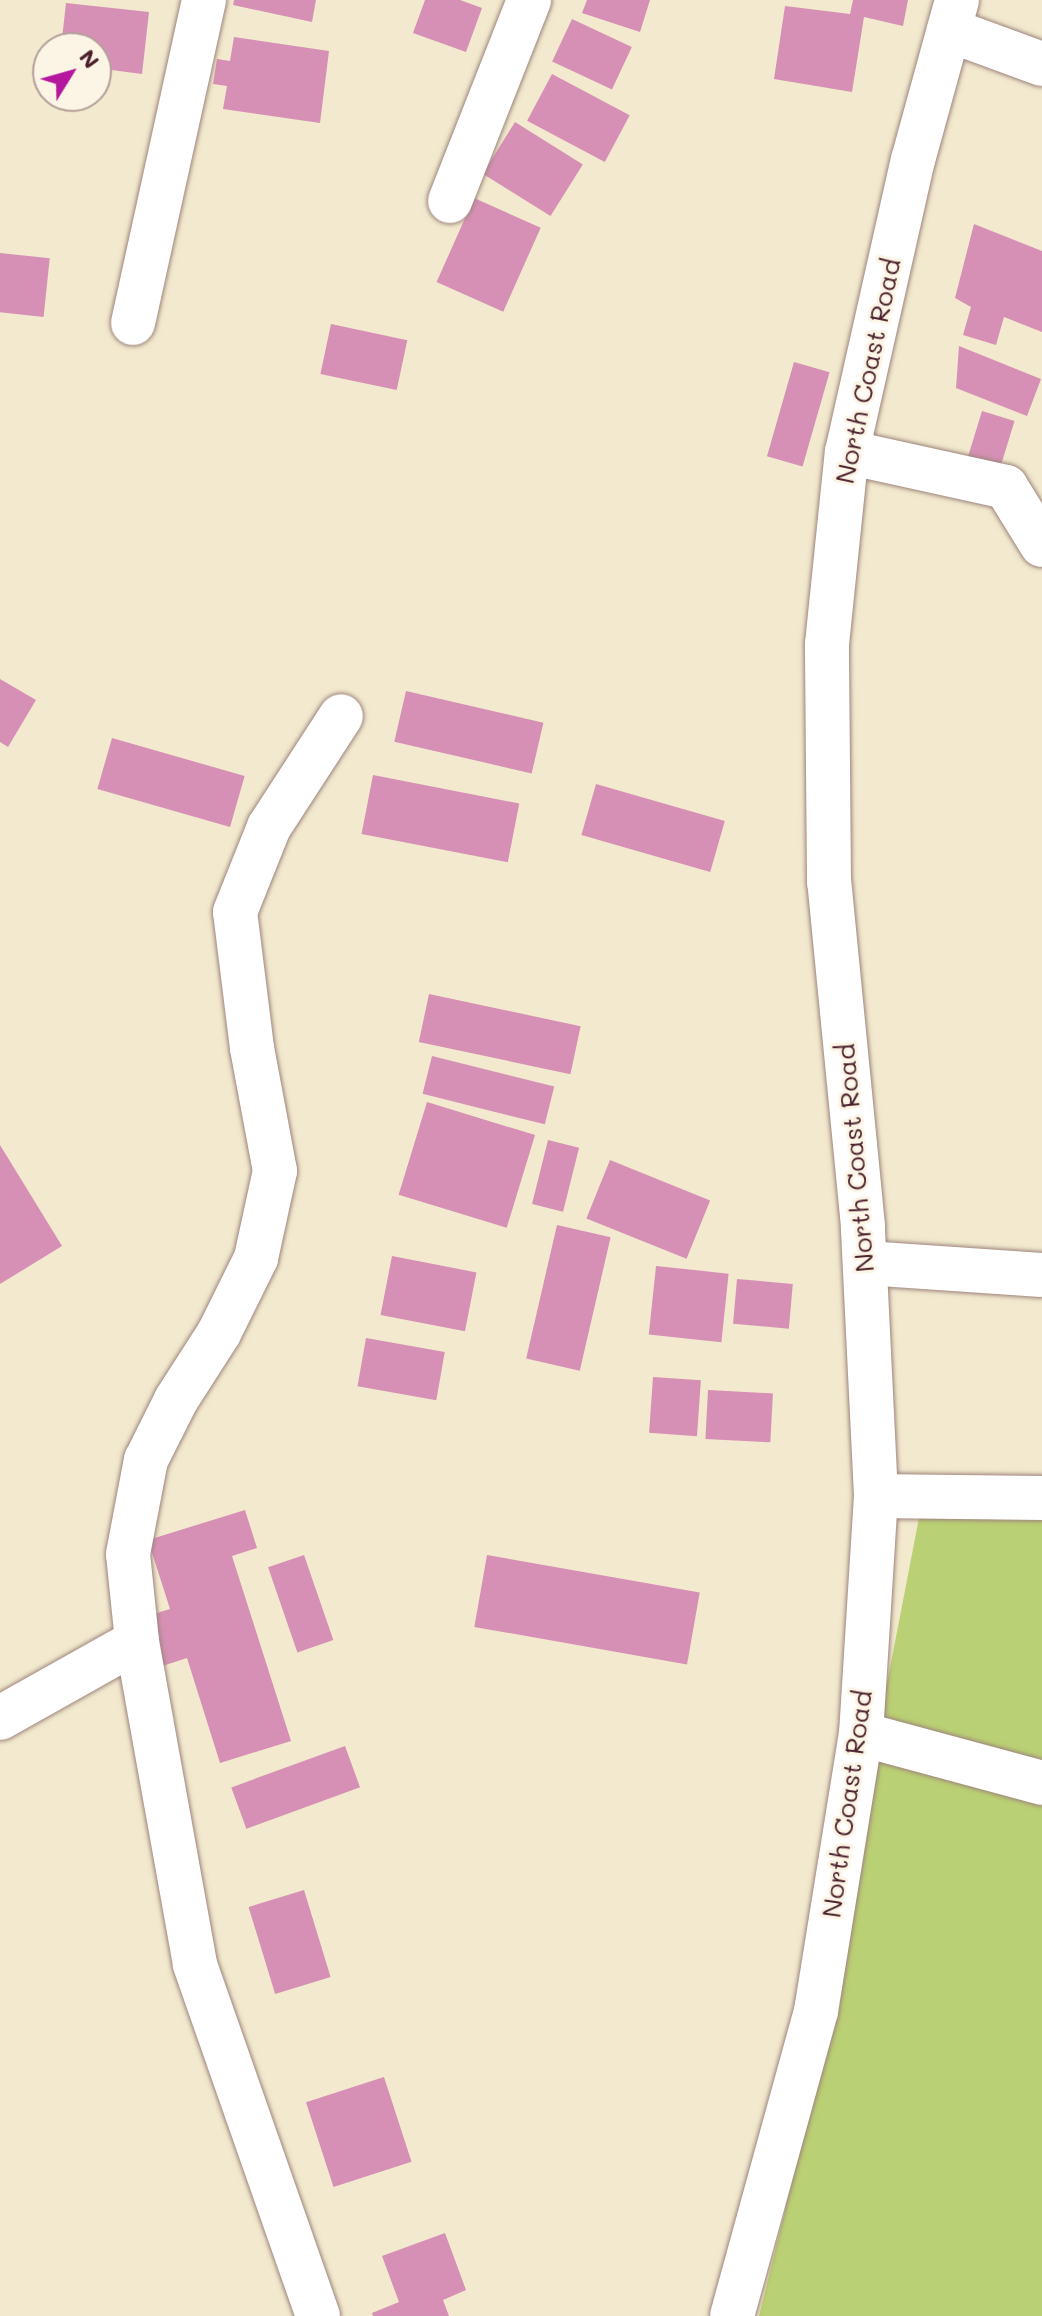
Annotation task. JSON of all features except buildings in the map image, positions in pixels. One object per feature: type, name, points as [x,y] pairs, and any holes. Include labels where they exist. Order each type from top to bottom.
[{"type":"main road","points":[[133,323],[204,0]]},
{"type":"main road","points":[[450,201],[529,0]]},
{"type":"main road","points":[[953,15],[1042,64]]},
{"type":"main road","name":"North Coast Road","points":[[732,2316],[816,2011],[861,1734],[876,1496],[866,1263],[829,882],[827,644],[847,452],[913,160],[953,15]]},
{"type":"main road","points":[[847,452],[1006,487],[1042,545]]},
{"type":"main road","points":[[318,2316],[195,1964],[137,1641],[128,1554],[146,1460],[176,1400],[219,1333],[256,1258],[275,1171],[252,1048],[235,912],[269,827],[341,716]]},
{"type":"main road","points":[[866,1263],[1042,1275]]},
{"type":"main road","points":[[876,1496],[1042,1498]]},
{"type":"main road","points":[[0,1718],[137,1641]]},
{"type":"main road","points":[[861,1734],[1042,1783]]},
{"type":"green space","points":[[919,1518],[1042,1519],[1042,2316],[759,2316],[785,2211]]}]
